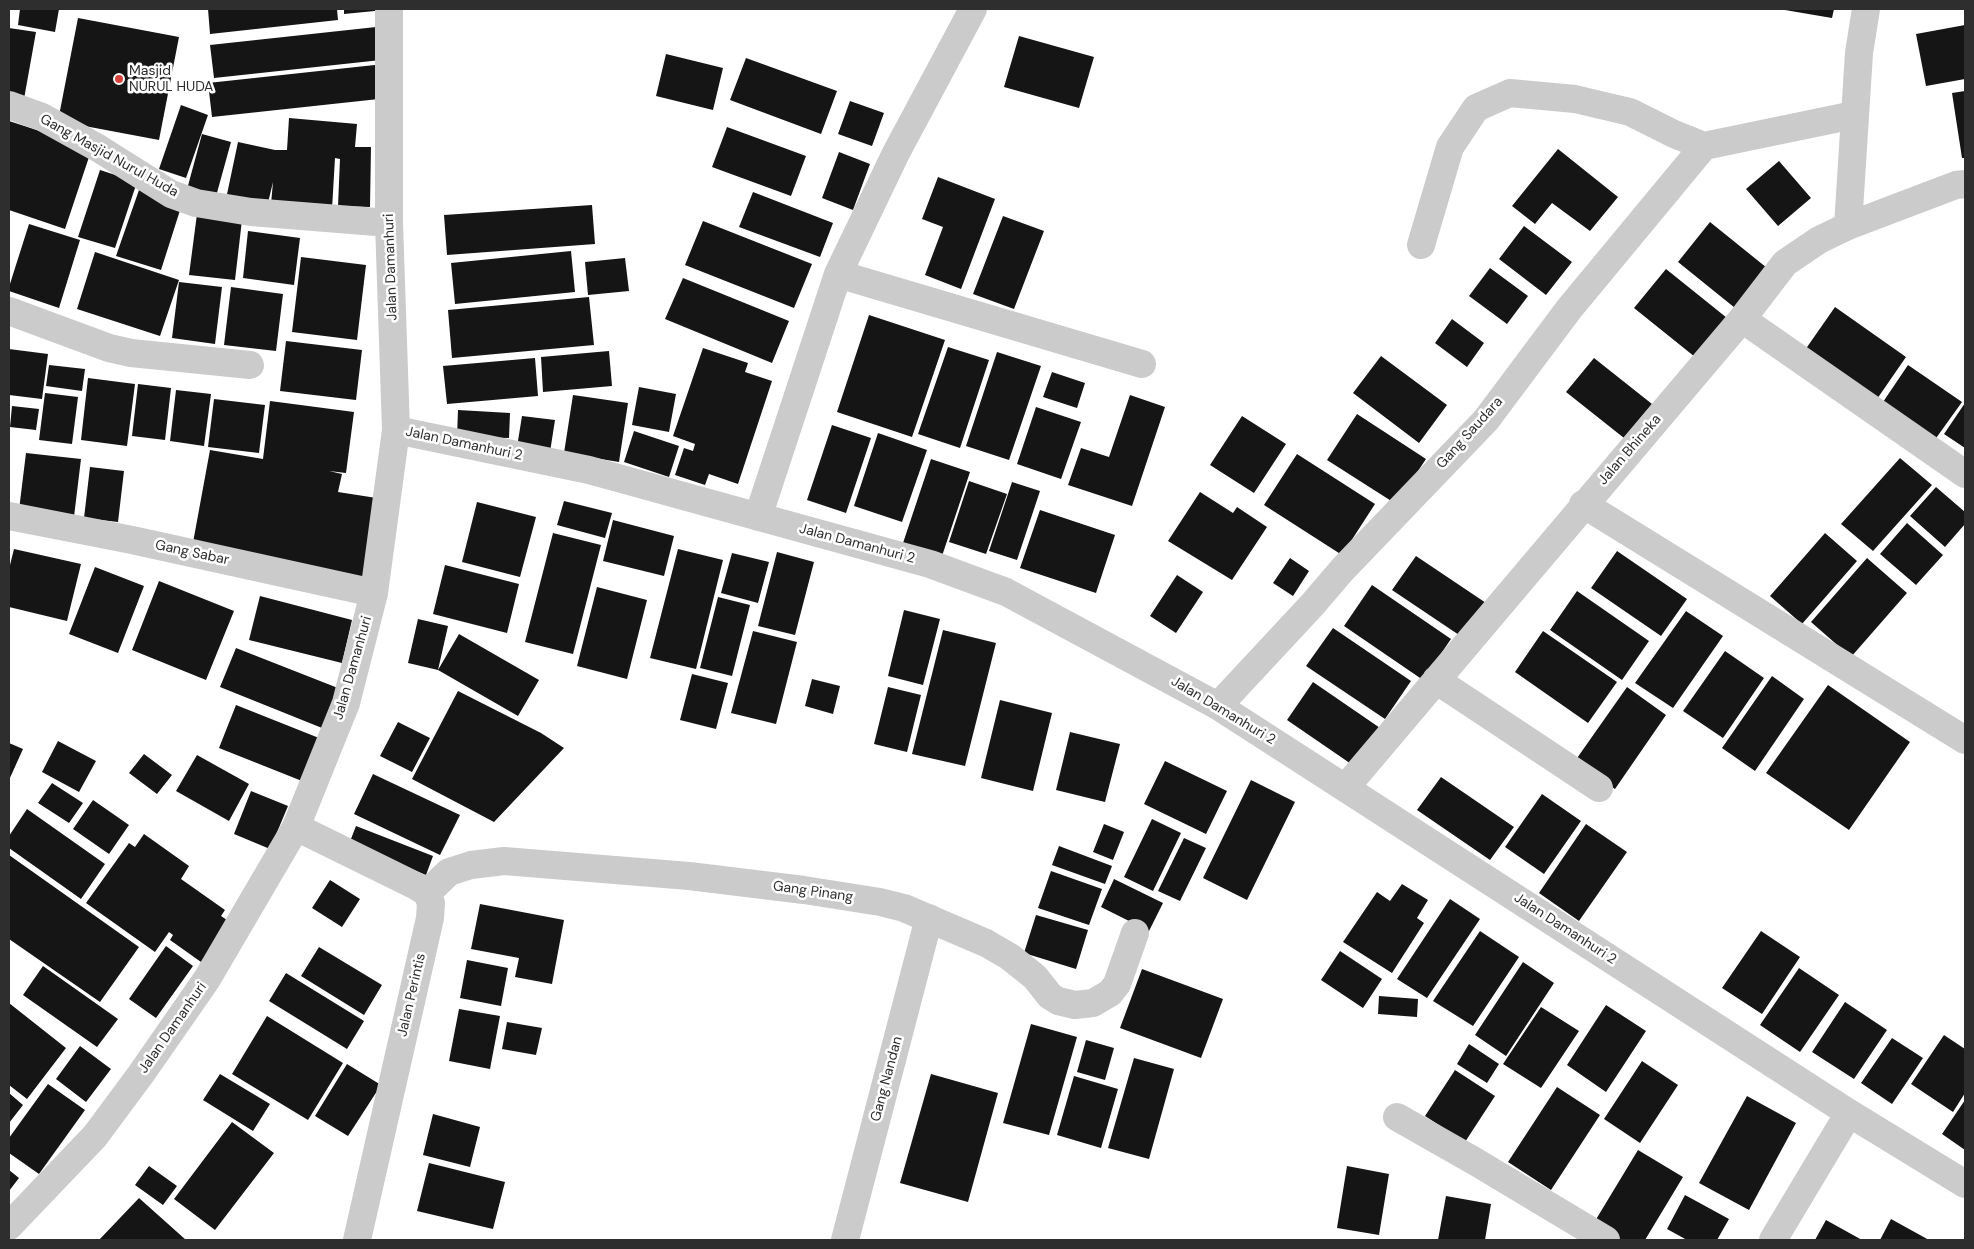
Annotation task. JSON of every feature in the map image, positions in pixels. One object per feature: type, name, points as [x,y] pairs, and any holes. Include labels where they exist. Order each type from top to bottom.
[{"type":"street","name":"Jalan Damanhuri","points":[[9,1226],[95,1136],[208,978],[296,827],[346,704],[374,593],[396,430],[389,223],[390,9]]},
{"type":"street","points":[[758,517],[838,274],[896,153],[973,9]]},
{"type":"street","points":[[1848,226],[1859,53],[1866,9]]},
{"type":"street","points":[[1421,245],[1450,147],[1476,108],[1510,94],[1574,99],[1630,112],[1704,146],[1854,115]]},
{"type":"street","name":"Gang Masjid Nurul Huda","points":[[9,105],[42,117],[98,148],[171,194],[196,202],[251,212],[389,223]]},
{"type":"street","name":"Gang Saudara","points":[[1218,706],[1342,570],[1486,420],[1569,309],[1704,146]]},
{"type":"street","name":"Jalan Bhineka","points":[[1346,787],[1583,504],[1742,319],[1784,263],[1819,240],[1848,226],[1956,185],[1965,184]]},
{"type":"street","points":[[838,274],[1142,364]]},
{"type":"street","points":[[9,311],[109,348],[130,353],[250,365]]},
{"type":"street","points":[[1742,319],[1965,474]]},
{"type":"street","name":"Jalan Damanhuri 2","points":[[396,430],[589,470],[930,564],[1006,592],[1218,706],[1849,1113],[1965,1184]]},
{"type":"street","points":[[1583,504],[1965,740]]},
{"type":"street","name":"Gang Sabar","points":[[9,516],[141,542],[374,593]]},
{"type":"street","points":[[1436,680],[1599,788]]},
{"type":"street","points":[[296,827],[427,893]]},
{"type":"street","name":"Gang Pinang","points":[[427,893],[449,872],[471,865],[504,861],[689,876],[804,890],[880,902],[904,908],[986,942],[1010,957],[1035,977],[1050,996],[1058,1001],[1075,1005],[1093,1003],[1110,993],[1117,984],[1135,932]]},
{"type":"street","name":"Jalan Perintis","points":[[357,1240],[430,918],[431,903],[427,893]]},
{"type":"street","name":"Gang Nandan","points":[[845,1240],[929,918]]},
{"type":"street","points":[[1773,1240],[1849,1113]]},
{"type":"street","points":[[1397,1117],[1606,1240]]},
{"type":"building","points":[[20,9],[59,9],[55,32],[18,25]]},
{"type":"building","points":[[208,9],[337,9],[338,20],[210,34]]},
{"type":"building","points":[[344,9],[385,9],[385,10],[344,14]]},
{"type":"building","points":[[1779,9],[1834,9],[1832,18]]},
{"type":"building","name":"Masjid NURUL HUDA","points":[[78,18],[179,37],[159,140],[58,121]]},
{"type":"building","points":[[1965,25],[1965,79],[1926,86],[1916,34]]},
{"type":"building","points":[[376,27],[381,60],[214,78],[210,45]]},
{"type":"building","points":[[9,28],[36,32],[24,99],[9,96]]},
{"type":"building","points":[[1019,36],[1094,57],[1079,108],[1004,87]]},
{"type":"building","points":[[666,54],[723,68],[713,110],[656,96]]},
{"type":"building","points":[[746,58],[837,91],[821,134],[730,100]]},
{"type":"building","points":[[384,64],[388,98],[212,117],[208,83]]},
{"type":"building","points":[[1965,91],[1965,158],[1962,158],[1952,93]]},
{"type":"building","points":[[850,101],[884,113],[872,146],[838,134]]},
{"type":"building","points":[[181,105],[208,115],[186,178],[159,169]]},
{"type":"building","points":[[289,118],[357,124],[355,147],[371,147],[370,207],[338,206],[340,159],[335,158],[332,209],[271,204],[273,182],[267,207],[226,199],[238,142],[275,150],[287,150]]},
{"type":"building","points":[[9,121],[92,148],[65,229],[9,210]]},
{"type":"building","points":[[727,127],[806,156],[791,196],[712,167]]},
{"type":"building","points":[[202,134],[231,142],[215,200],[186,193]]},
{"type":"building","points":[[1558,149],[1618,197],[1590,231],[1552,203],[1535,224],[1512,206]]},
{"type":"building","points":[[839,152],[870,164],[853,210],[822,198]]},
{"type":"building","points":[[1779,161],[1811,198],[1778,226],[1746,189]]},
{"type":"building","points":[[100,170],[137,182],[115,248],[78,237]]},
{"type":"building","points":[[938,177],[995,199],[961,289],[925,275],[943,227],[922,219]]},
{"type":"building","points":[[139,190],[182,204],[161,270],[116,256]]},
{"type":"building","points":[[753,192],[833,223],[820,257],[739,227]]},
{"type":"building","points":[[592,205],[595,244],[447,255],[444,215]]},
{"type":"building","points":[[197,214],[242,220],[235,280],[189,275]]},
{"type":"building","points":[[1003,216],[1044,231],[1014,309],[973,294]]},
{"type":"building","points":[[703,221],[812,264],[794,308],[685,265]]},
{"type":"building","points":[[1710,222],[1772,272],[1740,312],[1678,262]]},
{"type":"building","points":[[29,224],[80,240],[59,308],[9,291]]},
{"type":"building","points":[[1524,226],[1572,262],[1546,295],[1499,259]]},
{"type":"building","points":[[248,231],[300,238],[294,285],[243,278]]},
{"type":"building","points":[[571,251],[575,292],[455,304],[451,263]]},
{"type":"building","points":[[95,252],[179,280],[160,336],[77,309]]},
{"type":"building","points":[[301,257],[366,265],[357,340],[292,332]]},
{"type":"building","points":[[625,258],[629,291],[588,295],[585,262]]},
{"type":"building","points":[[1490,268],[1528,296],[1507,324],[1469,296]]},
{"type":"building","points":[[1666,269],[1732,322],[1700,361],[1634,308]]},
{"type":"building","points":[[683,278],[789,321],[772,363],[665,319]]},
{"type":"building","points":[[179,282],[222,287],[215,344],[172,338]]},
{"type":"building","points":[[231,287],[283,294],[276,351],[224,345]]},
{"type":"building","points":[[589,297],[594,345],[452,358],[448,310]]},
{"type":"building","points":[[1835,307],[1906,357],[1877,399],[1805,350]]},
{"type":"building","points":[[869,315],[945,340],[912,437],[837,412]]},
{"type":"building","points":[[1452,319],[1484,343],[1467,367],[1435,343]]},
{"type":"building","points":[[286,341],[362,350],[356,400],[280,391]]},
{"type":"building","points":[[948,347],[989,360],[960,448],[918,434]]},
{"type":"building","points":[[703,348],[748,363],[745,372],[772,381],[738,484],[709,474],[705,485],[675,475],[684,448],[693,451],[695,444],[673,436]]},
{"type":"building","points":[[9,349],[48,354],[42,399],[9,395]]},
{"type":"building","points":[[609,351],[612,386],[543,392],[541,357]]},
{"type":"building","points":[[997,352],[1041,366],[1009,460],[966,446]]},
{"type":"building","points":[[1381,356],[1447,405],[1419,443],[1353,393]]},
{"type":"building","points":[[535,358],[538,396],[447,404],[443,366]]},
{"type":"building","points":[[1594,358],[1652,404],[1624,438],[1566,392]]},
{"type":"building","points":[[49,365],[85,369],[82,391],[46,386]]},
{"type":"building","points":[[1908,365],[1962,402],[1934,441],[1881,405]]},
{"type":"building","points":[[1052,372],[1085,383],[1077,408],[1043,397]]},
{"type":"building","points":[[88,378],[135,384],[127,446],[81,440]]},
{"type":"building","points":[[138,384],[171,388],[165,440],[132,436]]},
{"type":"building","points":[[639,387],[676,394],[669,432],[632,425]]},
{"type":"building","points":[[176,390],[211,394],[204,446],[170,441]]},
{"type":"building","points":[[45,393],[78,397],[72,444],[39,440]]},
{"type":"building","points":[[573,395],[628,403],[619,462],[564,453]]},
{"type":"building","points":[[1130,395],[1165,407],[1132,506],[1068,485],[1081,448],[1109,457]]},
{"type":"building","points":[[214,399],[265,405],[259,453],[208,447]]},
{"type":"building","points":[[270,401],[354,412],[346,473],[329,471],[342,474],[338,492],[383,499],[370,582],[192,548],[210,450],[263,459]]},
{"type":"building","points":[[1965,403],[1965,448],[1944,434]]},
{"type":"building","points":[[12,406],[39,409],[36,430],[10,427]]},
{"type":"building","points":[[1036,407],[1081,422],[1061,479],[1017,464]]},
{"type":"building","points":[[458,410],[510,413],[509,438],[457,437]]},
{"type":"building","points":[[1357,414],[1426,459],[1396,504],[1327,460]]},
{"type":"building","points":[[522,416],[555,420],[550,452],[517,447]]},
{"type":"building","points":[[1242,416],[1286,444],[1254,493],[1210,465]]},
{"type":"building","points":[[832,425],[871,438],[846,513],[807,500]]},
{"type":"building","points":[[634,431],[679,446],[669,477],[624,462]]},
{"type":"building","points":[[878,433],[927,450],[902,522],[854,506]]},
{"type":"building","points":[[26,453],[81,459],[73,525],[18,518]]},
{"type":"building","points":[[1297,454],[1375,504],[1342,555],[1264,505]]},
{"type":"building","points":[[1900,458],[1932,485],[1873,551],[1841,524]]},
{"type":"building","points":[[931,459],[970,472],[942,556],[903,543]]},
{"type":"building","points":[[90,467],[124,471],[118,522],[84,518]]},
{"type":"building","points":[[969,481],[1007,494],[986,554],[949,542]]},
{"type":"building","points":[[1012,482],[1040,491],[1017,560],[989,551]]},
{"type":"building","points":[[1936,487],[1965,512],[1965,524],[1945,547],[1910,516]]},
{"type":"building","points":[[1200,492],[1233,513],[1237,507],[1267,527],[1232,580],[1168,541]]},
{"type":"building","points":[[564,501],[612,513],[605,538],[557,525]]},
{"type":"building","points":[[477,502],[536,517],[520,577],[462,562]]},
{"type":"building","points":[[1040,510],[1115,535],[1096,593],[1020,568]]},
{"type":"building","points":[[613,520],[674,536],[664,576],[603,561]]},
{"type":"building","points":[[1907,523],[1943,555],[1916,585],[1880,554]]},
{"type":"building","points":[[553,533],[601,545],[573,654],[525,642]]},
{"type":"building","points":[[1825,533],[1857,561],[1802,624],[1770,596]]},
{"type":"building","points":[[14,549],[81,564],[67,621],[9,607],[9,569]]},
{"type":"building","points":[[678,549],[723,560],[696,669],[650,658]]},
{"type":"building","points":[[1617,551],[1687,599],[1661,636],[1591,588]]},
{"type":"building","points":[[777,552],[814,562],[795,635],[758,626]]},
{"type":"building","points":[[732,553],[769,562],[758,603],[721,593]]},
{"type":"building","points":[[1416,556],[1489,605],[1465,639],[1392,590]]},
{"type":"building","points":[[1290,558],[1309,571],[1293,596],[1273,583]]},
{"type":"building","points":[[1867,558],[1907,593],[1851,657],[1811,622]]},
{"type":"building","points":[[445,565],[519,584],[507,633],[433,614]]},
{"type":"building","points":[[95,567],[144,586],[118,653],[69,634]]},
{"type":"building","points":[[1177,575],[1203,592],[1176,633],[1150,616]]},
{"type":"building","points":[[159,581],[234,611],[206,680],[132,650]]},
{"type":"building","points":[[1372,585],[1451,639],[1423,680],[1344,626]]},
{"type":"building","points":[[597,587],[647,600],[627,679],[577,666]]},
{"type":"building","points":[[1577,591],[1649,641],[1622,680],[1550,630]]},
{"type":"building","points":[[260,596],[352,620],[342,663],[249,640]]},
{"type":"building","points":[[718,597],[750,605],[732,676],[700,668]]},
{"type":"building","points":[[904,610],[940,619],[923,685],[888,676]]},
{"type":"building","points":[[1686,611],[1723,636],[1673,708],[1635,683]]},
{"type":"building","points":[[418,619],[448,626],[438,670],[408,663]]},
{"type":"building","points":[[1333,628],[1411,681],[1385,719],[1306,666]]},
{"type":"building","points":[[943,630],[996,643],[965,766],[912,754]]},
{"type":"building","points":[[753,631],[797,642],[776,724],[731,713]]},
{"type":"building","points":[[1543,631],[1617,682],[1588,723],[1515,672]]},
{"type":"building","points":[[459,634],[539,680],[518,716],[438,670]]},
{"type":"building","points":[[236,648],[343,690],[327,730],[220,687]]},
{"type":"building","points":[[1725,651],[1764,678],[1723,738],[1683,711]]},
{"type":"building","points":[[692,674],[728,683],[716,729],[680,720]]},
{"type":"building","points":[[1772,676],[1804,699],[1755,771],[1722,748]]},
{"type":"building","points":[[812,679],[840,686],[833,714],[805,706]]},
{"type":"building","points":[[1313,682],[1383,730],[1357,768],[1287,720]]},
{"type":"building","points":[[1828,685],[1910,742],[1849,830],[1766,773]]},
{"type":"building","points":[[888,687],[921,695],[907,752],[874,744]]},
{"type":"building","points":[[1627,687],[1666,715],[1615,789],[1575,761]]},
{"type":"building","points":[[458,691],[541,733],[564,748],[494,822],[412,779]]},
{"type":"building","points":[[1000,700],[1052,713],[1033,791],[981,778]]},
{"type":"building","points":[[236,705],[319,738],[302,781],[219,748]]},
{"type":"building","points":[[398,722],[430,738],[412,772],[380,756]]},
{"type":"building","points":[[1070,732],[1120,744],[1105,802],[1056,790]]},
{"type":"building","points":[[58,741],[96,761],[79,792],[42,772]]},
{"type":"building","points":[[9,743],[23,749],[9,780]]},
{"type":"building","points":[[144,754],[172,775],[157,794],[129,773]]},
{"type":"building","points":[[197,755],[249,784],[229,821],[176,791]]},
{"type":"building","points":[[1165,761],[1227,791],[1206,834],[1144,804]]},
{"type":"building","points":[[373,774],[460,815],[440,855],[354,814]]},
{"type":"building","points":[[1441,777],[1514,827],[1490,860],[1417,810]]},
{"type":"building","points":[[1251,780],[1295,802],[1247,900],[1203,878]]},
{"type":"building","points":[[52,783],[83,803],[69,823],[38,803]]},
{"type":"building","points":[[251,791],[288,806],[270,849],[234,834]]},
{"type":"building","points":[[1542,794],[1581,821],[1544,874],[1505,847]]},
{"type":"building","points":[[93,800],[129,825],[109,854],[73,829]]},
{"type":"building","points":[[27,809],[105,864],[81,899],[9,848],[9,836]]},
{"type":"building","points":[[1152,819],[1181,833],[1153,891],[1124,877]]},
{"type":"building","points":[[1104,824],[1124,832],[1113,860],[1093,852]]},
{"type":"building","points":[[1586,824],[1627,852],[1579,921],[1539,893]]},
{"type":"building","points":[[356,826],[433,856],[426,875],[349,844]]},
{"type":"building","points":[[144,834],[189,866],[181,879],[225,910],[221,916],[230,922],[201,962],[170,940],[173,935],[169,932],[155,952],[86,903],[129,843],[135,847]]},
{"type":"building","points":[[1184,838],[1206,848],[1180,901],[1158,891]]},
{"type":"building","points":[[1059,846],[1112,866],[1105,884],[1052,865]]},
{"type":"building","points":[[9,855],[139,947],[100,1002],[9,939]]},
{"type":"building","points":[[1051,871],[1102,889],[1089,925],[1038,908]]},
{"type":"building","points":[[1114,879],[1163,903],[1149,931],[1101,907]]},
{"type":"building","points":[[330,880],[360,899],[342,927],[312,908]]},
{"type":"building","points":[[1402,884],[1428,900],[1417,918],[1424,923],[1392,973],[1343,942],[1377,892],[1390,901]]},
{"type":"building","points":[[1450,899],[1480,919],[1427,998],[1397,979]]},
{"type":"building","points":[[480,904],[564,920],[552,984],[515,977],[519,958],[471,949]]},
{"type":"building","points":[[1036,915],[1088,930],[1076,969],[1024,953]]},
{"type":"building","points":[[1480,931],[1519,957],[1473,1026],[1433,1001]]},
{"type":"building","points":[[1761,931],[1800,957],[1762,1014],[1722,988]]},
{"type":"building","points":[[166,946],[193,966],[156,1018],[129,999]]},
{"type":"building","points":[[319,947],[382,985],[364,1015],[301,976]]},
{"type":"building","points":[[1340,951],[1382,979],[1363,1008],[1321,980]]},
{"type":"building","points":[[467,960],[508,968],[501,1006],[460,998]]},
{"type":"building","points":[[1523,962],[1554,983],[1506,1056],[1475,1035]]},
{"type":"building","points":[[43,966],[118,1019],[97,1047],[23,995]]},
{"type":"building","points":[[1799,968],[1839,995],[1800,1052],[1760,1025]]},
{"type":"building","points":[[1142,969],[1223,999],[1201,1058],[1120,1028]]},
{"type":"building","points":[[286,973],[364,1021],[347,1049],[269,1001]]},
{"type":"building","points":[[1379,996],[1418,999],[1417,1017],[1378,1014]]},
{"type":"building","points":[[1845,1002],[1887,1030],[1854,1079],[1812,1052]]},
{"type":"building","points":[[9,1003],[66,1048],[27,1099],[9,1085]]},
{"type":"building","points":[[1606,1005],[1646,1031],[1606,1092],[1567,1065]]},
{"type":"building","points":[[1541,1007],[1579,1031],[1541,1088],[1503,1064]]},
{"type":"building","points":[[459,1009],[500,1016],[490,1069],[449,1061]]},
{"type":"building","points":[[267,1016],[343,1063],[308,1120],[232,1074]]},
{"type":"building","points":[[507,1022],[542,1028],[536,1055],[502,1049]]},
{"type":"building","points":[[1031,1024],[1077,1037],[1049,1135],[1003,1123]]},
{"type":"building","points":[[1944,1035],[1965,1049],[1965,1093],[1953,1112],[1911,1084]]},
{"type":"building","points":[[1892,1038],[1923,1058],[1892,1104],[1861,1083]]},
{"type":"building","points":[[1086,1040],[1114,1048],[1105,1080],[1077,1072]]},
{"type":"building","points":[[1469,1044],[1499,1064],[1487,1083],[1457,1064]]},
{"type":"building","points":[[80,1046],[111,1069],[86,1102],[56,1079]]},
{"type":"building","points":[[1134,1058],[1174,1069],[1149,1159],[1108,1148]]},
{"type":"building","points":[[1642,1061],[1678,1085],[1640,1143],[1604,1119]]},
{"type":"building","points":[[347,1064],[381,1085],[348,1136],[315,1116]]},
{"type":"building","points":[[1455,1070],[1495,1096],[1465,1142],[1425,1116]]},
{"type":"building","points":[[220,1074],[270,1104],[253,1131],[203,1100]]},
{"type":"building","points":[[931,1074],[998,1093],[968,1202],[900,1183]]},
{"type":"building","points":[[1074,1076],[1118,1089],[1101,1148],[1057,1135]]},
{"type":"building","points":[[48,1084],[85,1110],[39,1174],[9,1153],[9,1138]]},
{"type":"building","points":[[1557,1087],[1600,1115],[1551,1190],[1508,1162]]},
{"type":"building","points":[[9,1093],[23,1105],[9,1123]]},
{"type":"building","points":[[1747,1096],[1796,1123],[1749,1210],[1699,1183]]},
{"type":"building","points":[[1965,1100],[1965,1150],[1942,1134]]},
{"type":"building","points":[[433,1114],[480,1127],[470,1167],[423,1155]]},
{"type":"building","points":[[232,1122],[274,1153],[215,1230],[174,1199]]},
{"type":"building","points":[[1638,1150],[1683,1177],[1645,1240],[1615,1240],[1592,1226]]},
{"type":"building","points":[[429,1163],[505,1182],[493,1229],[417,1211]]},
{"type":"building","points":[[149,1166],[177,1186],[163,1205],[135,1185]]},
{"type":"building","points":[[1347,1166],[1389,1174],[1379,1235],[1337,1228]]},
{"type":"building","points":[[9,1170],[19,1178],[9,1191]]},
{"type":"building","points":[[1685,1195],[1729,1219],[1717,1240],[1687,1240],[1667,1229]]},
{"type":"building","points":[[1446,1196],[1491,1204],[1485,1240],[1438,1240]]},
{"type":"building","points":[[139,1198],[186,1240],[99,1240]]},
{"type":"building","points":[[1891,1219],[1929,1240],[1880,1240]]},
{"type":"building","points":[[1826,1220],[1862,1240],[1815,1240]]},
{"type":"place","name":"Masjid NURUL HUDA","points":[[119,79]]}]
